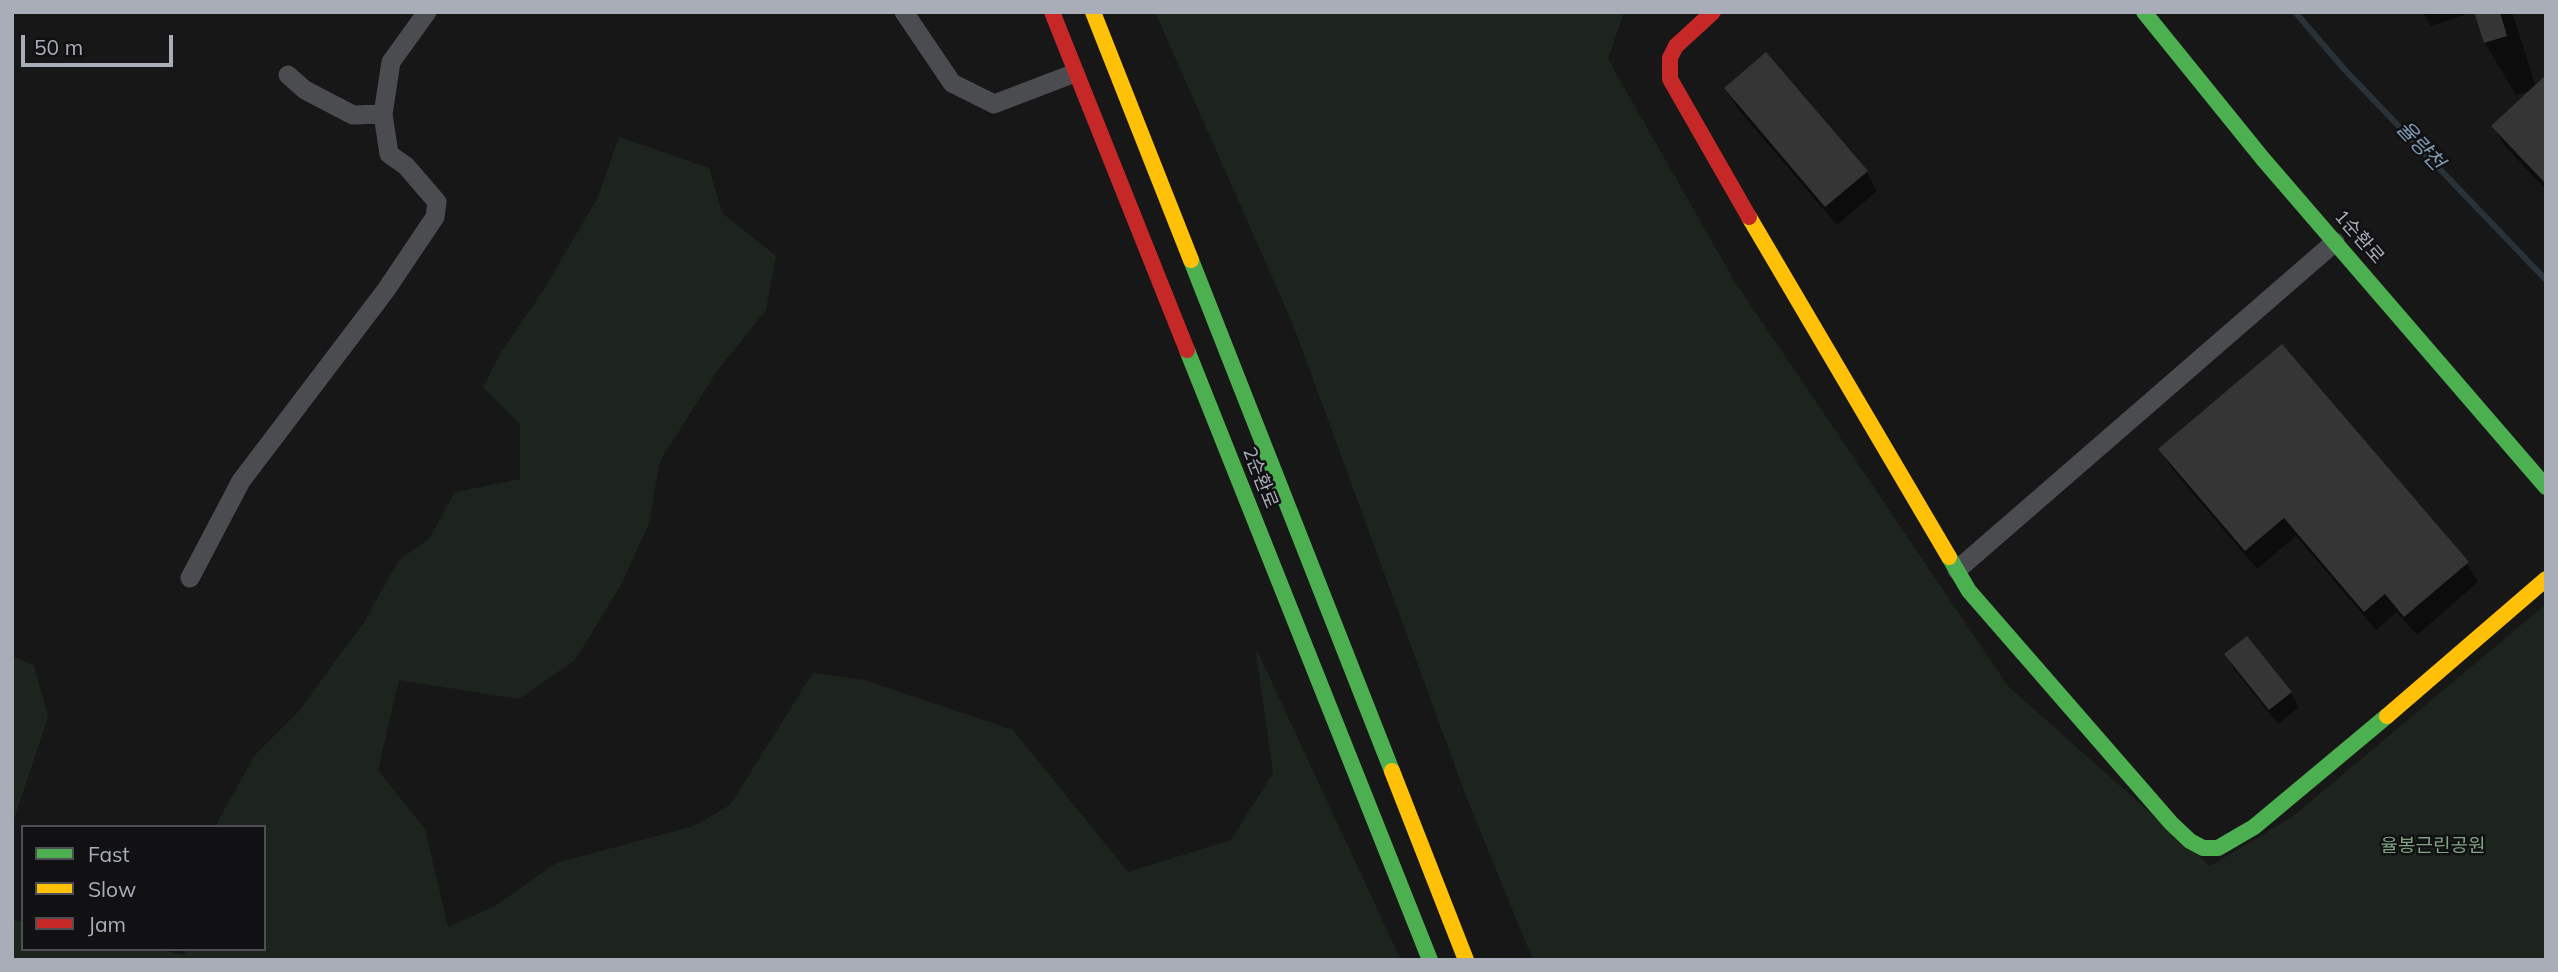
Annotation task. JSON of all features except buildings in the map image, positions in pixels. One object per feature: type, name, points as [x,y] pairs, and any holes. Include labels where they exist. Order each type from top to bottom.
[{"type":"street","points":[[190,578],[241,481],[386,290],[435,217],[437,202],[407,166],[389,154],[383,114],[391,62],[427,12]]},
{"type":"street","points":[[904,12],[952,83],[994,104],[1075,73]]},
{"type":"street","name":"2순환로","points":[[1052,12],[1430,960]]},
{"type":"street","name":"2순환로","points":[[1093,12],[1466,960]]},
{"type":"street","points":[[1713,12],[1676,46],[1670,58],[1670,79],[1684,107],[1969,591],[2171,823],[2197,844],[2203,848],[2218,848],[2254,827],[2320,774],[2546,579]]},
{"type":"street","name":"1순환로","points":[[2144,12],[2263,159],[2546,486]]},
{"type":"street","points":[[288,75],[305,90],[353,115],[383,114]]},
{"type":"street","points":[[1957,570],[2335,242]]},
{"type":"green space","name":"율봉근린공원","points":[[1155,12],[1624,12],[1608,59],[1735,282],[2008,686],[2210,866],[2292,817],[2546,604],[2546,960],[1533,960],[1469,804],[1292,322]]},
{"type":"green space","points":[[619,137],[709,168],[722,213],[776,256],[766,310],[717,371],[660,461],[649,523],[621,585],[575,660],[519,699],[399,680],[378,770],[425,829],[448,927],[495,906],[556,863],[694,826],[730,805],[813,673],[865,680],[1013,730],[1128,872],[1231,840],[1273,773],[1255,646],[1401,960],[12,960],[12,920],[21,921],[21,951],[166,951],[184,955],[186,951],[266,951],[266,825],[216,825],[254,756],[299,711],[364,622],[399,560],[429,539],[455,492],[520,479],[520,424],[483,387],[502,351],[543,291],[598,197]]},
{"type":"green space","points":[[12,656],[34,665],[48,717],[12,825]]},
{"type":"waterway","name":"율량천","points":[[2295,12],[2345,70],[2546,280]]},
{"type":"traffic: fast","points":[[2144,12],[2263,159],[2546,487]]},
{"type":"traffic: fast","points":[[1191,260],[1392,771]]},
{"type":"traffic: fast","points":[[1187,350],[1430,960]]},
{"type":"traffic: fast","points":[[1949,557],[1969,591],[2171,823],[2190,841],[2203,848],[2218,848],[2254,827],[2387,716]]},
{"type":"traffic: slow","points":[[1093,12],[1191,260]]},
{"type":"traffic: slow","points":[[1749,217],[1949,557]]},
{"type":"traffic: slow","points":[[2387,716],[2546,579]]},
{"type":"traffic: slow","points":[[1392,771],[1466,960]]},
{"type":"traffic: jam","points":[[1052,12],[1187,350]]},
{"type":"traffic: jam","points":[[1713,12],[1676,46],[1670,58],[1670,79],[1749,217]]}]
